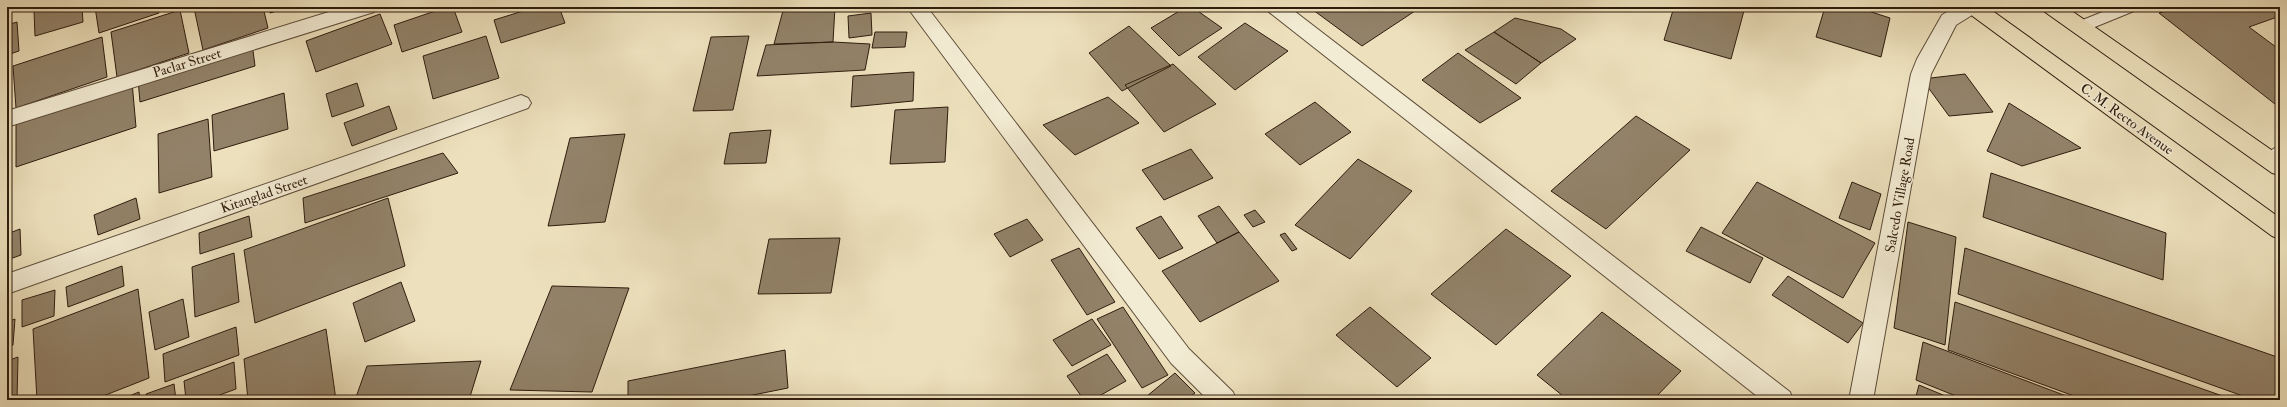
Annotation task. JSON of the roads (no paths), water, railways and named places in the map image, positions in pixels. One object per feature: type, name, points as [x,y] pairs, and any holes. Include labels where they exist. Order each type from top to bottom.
[{"type":"highway","name":"C. M. Recto Avenue","points":[[1974,7],[2280,230]]},
{"type":"highway","points":[[2052,7],[2276,159]]},
{"type":"street","name":"Paclar Street","points":[[7,118],[367,7]]},
{"type":"street","points":[[917,7],[1180,356],[1224,400]]},
{"type":"street","points":[[1276,7],[1781,400]]},
{"type":"street","name":"Salcedo Village Road","points":[[1861,400],[1921,74],[1927,59],[1949,20],[1970,7]]},
{"type":"street","name":"Kitanglad Street","points":[[7,284],[521,103]]},
{"type":"lane","points":[[2080,27],[2129,7]]}]
